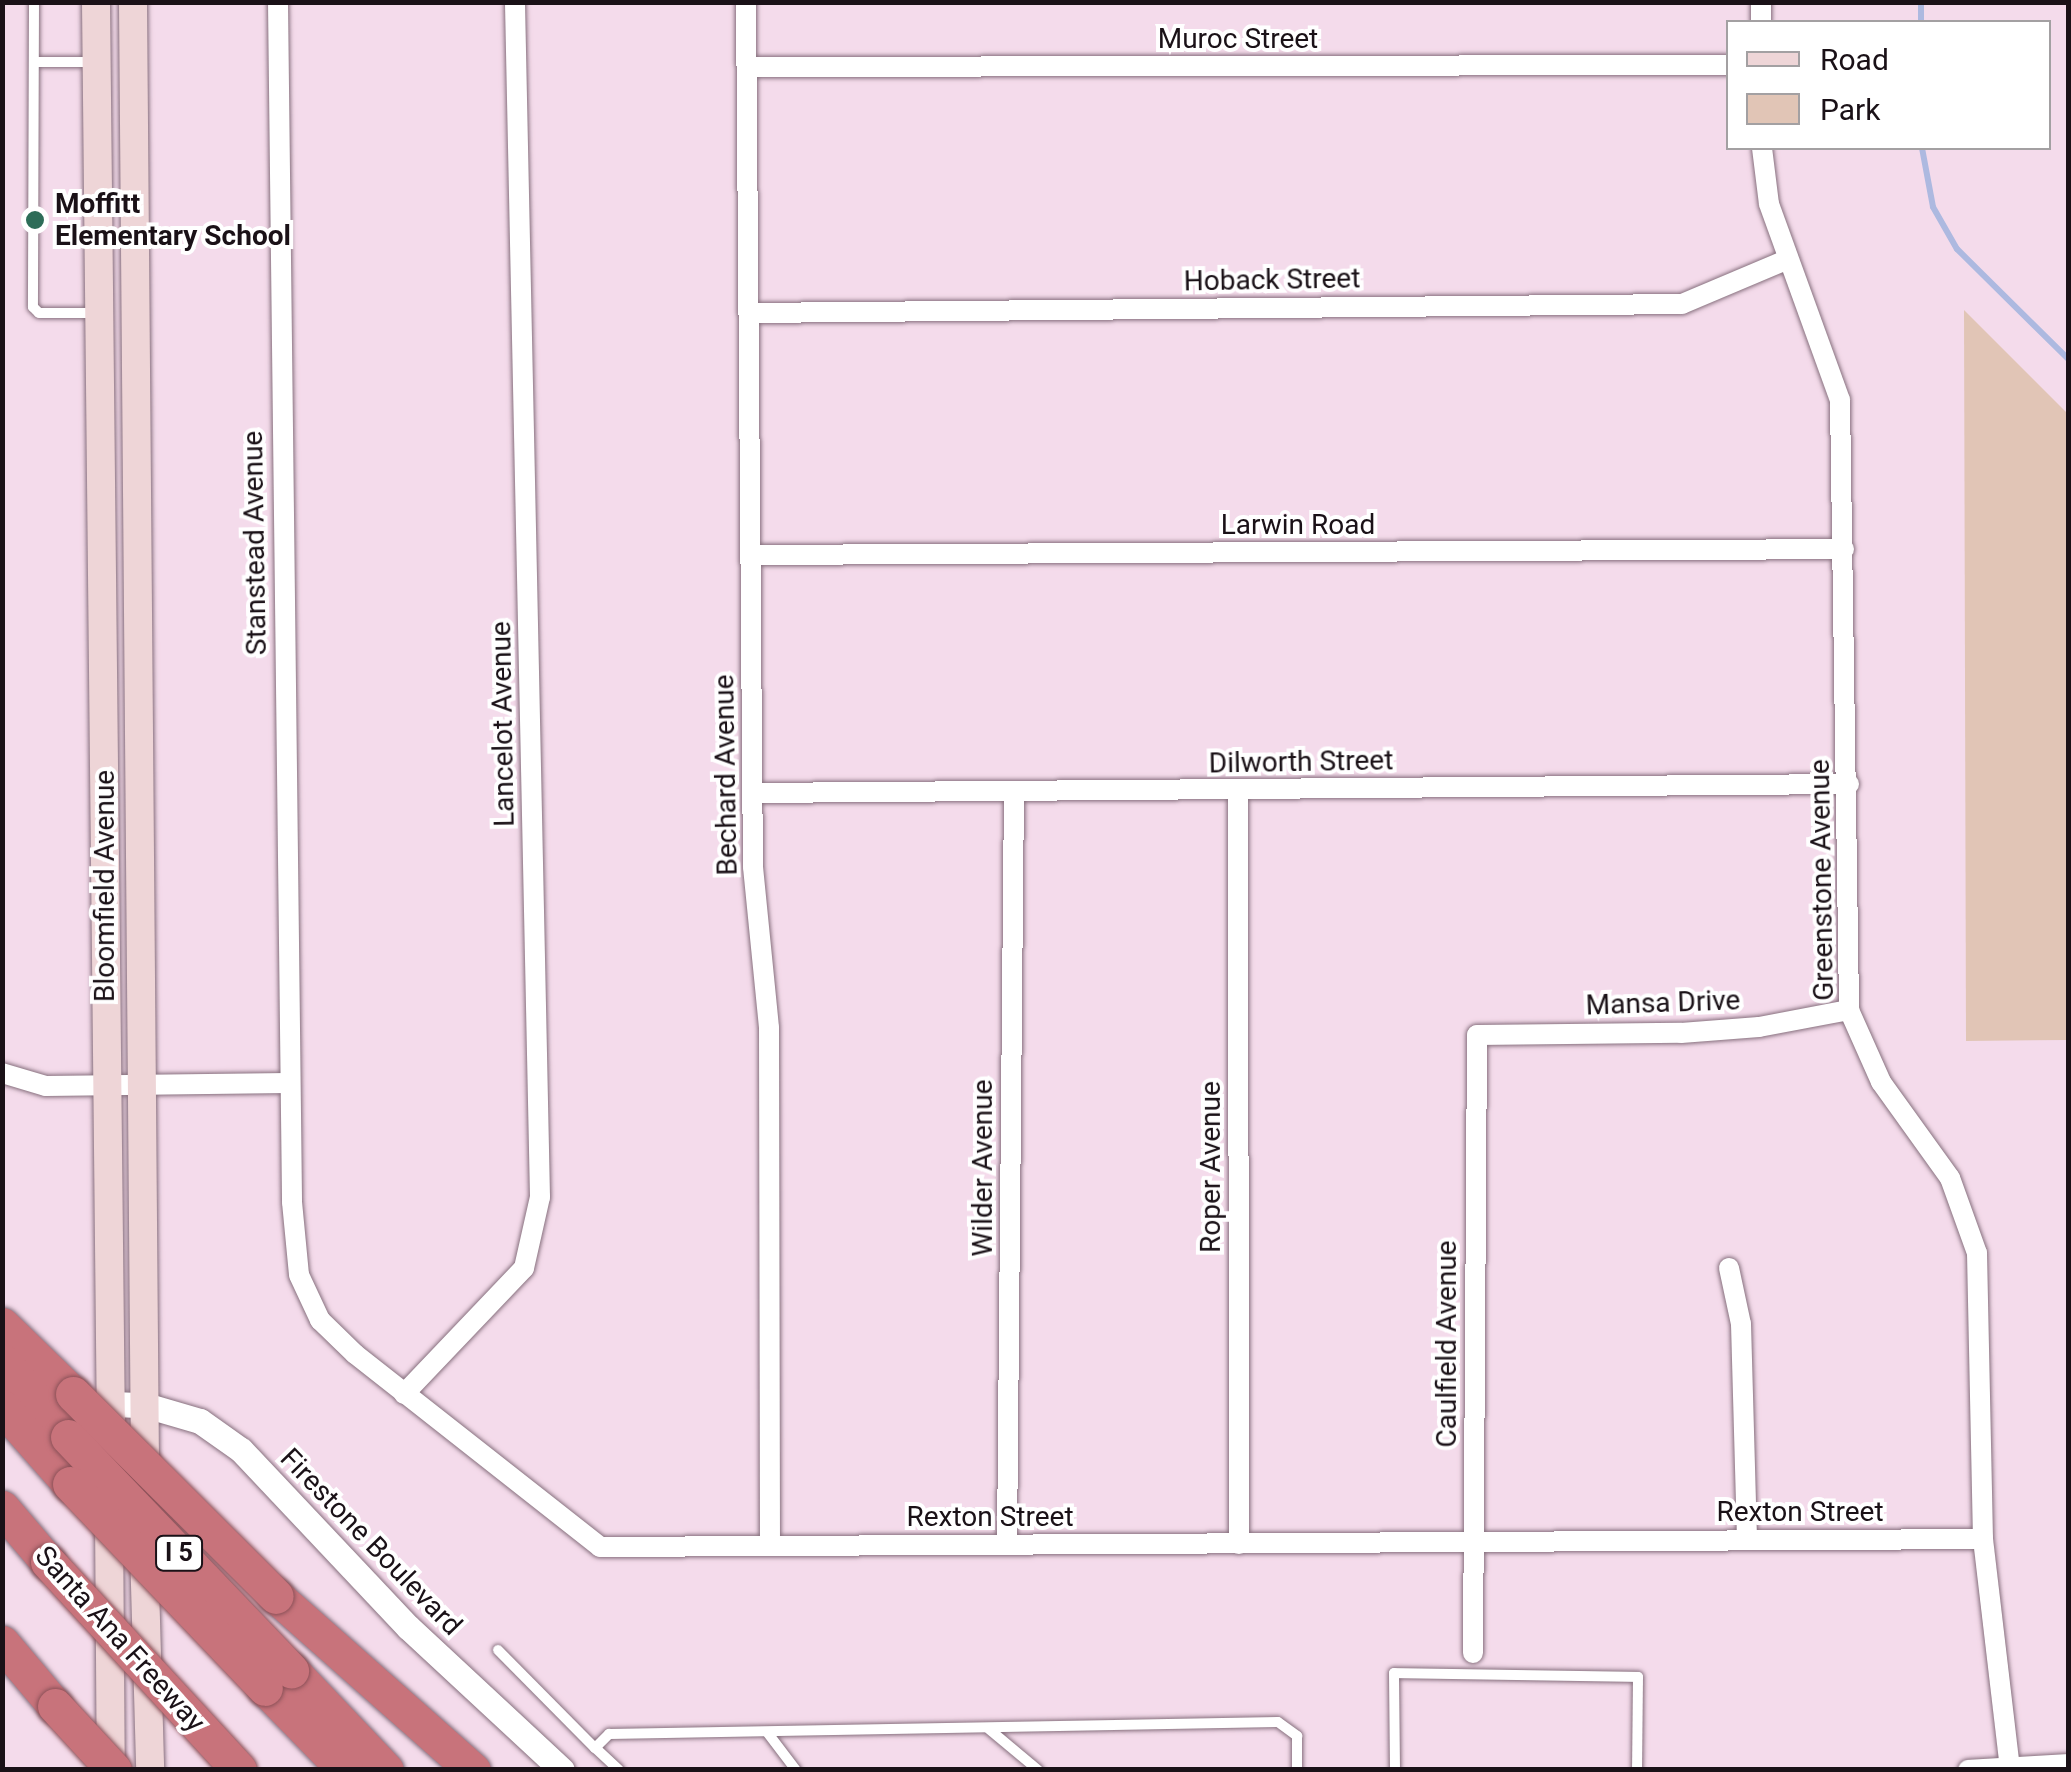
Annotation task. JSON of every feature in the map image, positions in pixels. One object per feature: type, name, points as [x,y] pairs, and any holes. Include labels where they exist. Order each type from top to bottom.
[{"type":"highway","points":[[2,1325],[276,1596],[473,1770]]},
{"type":"highway","name":"I 5","points":[[2,1361],[278,1679],[386,1770]]},
{"type":"highway","points":[[2,1406],[70,1484],[278,1679],[345,1770]]},
{"type":"highway","name":"Santa Ana Freeway","points":[[2,1508],[239,1770]]},
{"type":"highway","points":[[2,1643],[112,1770]]},
{"type":"main road","name":"Bloomfield Avenue","points":[[96,2],[112,1404],[107,1583],[112,1770]]},
{"type":"main road","name":"Bloomfield Avenue","points":[[132,2],[146,1405],[142,1642],[150,1770]]},
{"type":"main road","points":[[97,62],[132,63]]},
{"type":"street","name":"Stanstead Avenue","points":[[278,2],[288,1083]]},
{"type":"street","name":"Lancelot Avenue","points":[[404,1394],[524,1268],[540,1197],[516,2]]},
{"type":"street","name":"Bechard Avenue","points":[[746,2],[752,867],[769,1028],[770,1546]]},
{"type":"street","name":"Muroc Street","points":[[747,67],[1726,65]]},
{"type":"street","name":"Greenstone Avenue","points":[[1762,150],[1768,204],[1840,400],[1849,784],[1849,1010],[1882,1082],[1969,1217],[1977,1254],[1983,1539],[2010,1768]]},
{"type":"street","name":"Hoback Street","points":[[750,314],[1682,304],[1786,260]]},
{"type":"street","name":"Larwin Road","points":[[752,555],[1844,549]]},
{"type":"street","name":"Dilworth Street","points":[[753,793],[1849,784]]},
{"type":"street","name":"Roper Avenue","points":[[1238,790],[1239,1544]]},
{"type":"street","name":"Wilder Avenue","points":[[1007,1544],[1014,792]]},
{"type":"street","name":"Mansa Drive","points":[[1477,1036],[1681,1033],[1760,1027],[1849,1010]]},
{"type":"street","name":"Caulfield Avenue","points":[[1473,1654],[1477,1036]]},
{"type":"street","points":[[2,1073],[46,1086],[288,1083]]},
{"type":"street","name":"Rexton Street","points":[[288,1083],[299,1275],[320,1320],[404,1394],[600,1546],[1983,1539]]},
{"type":"street","points":[[1729,1268],[1741,1324],[1746,1539]]},
{"type":"street","name":"Firestone Boulevard","points":[[112,1404],[146,1405],[200,1421],[242,1450],[408,1628],[562,1770]]},
{"type":"street","points":[[1968,1770],[2068,1764]]},
{"type":"lane","points":[[34,2],[38,313],[100,314]]},
{"type":"lane","points":[[34,62],[97,62]]},
{"type":"lane","points":[[498,1650],[620,1770]]},
{"type":"lane","points":[[1395,1770],[1394,1673],[1638,1677],[1637,1770]]},
{"type":"lane","points":[[595,1748],[608,1734],[1278,1722],[1297,1736],[1297,1770]]},
{"type":"lane","points":[[988,1728],[1038,1770]]},
{"type":"lane","points":[[767,1732],[796,1770]]},
{"type":"green space","points":[[1964,310],[2068,414],[2068,1040],[1966,1041]]},
{"type":"waterway","points":[[1921,2],[1921,20]]},
{"type":"waterway","points":[[1922,150],[1933,207],[1957,249],[2068,359]]},
{"type":"place","name":"Moffitt Elementary School","points":[[35,220]]}]
